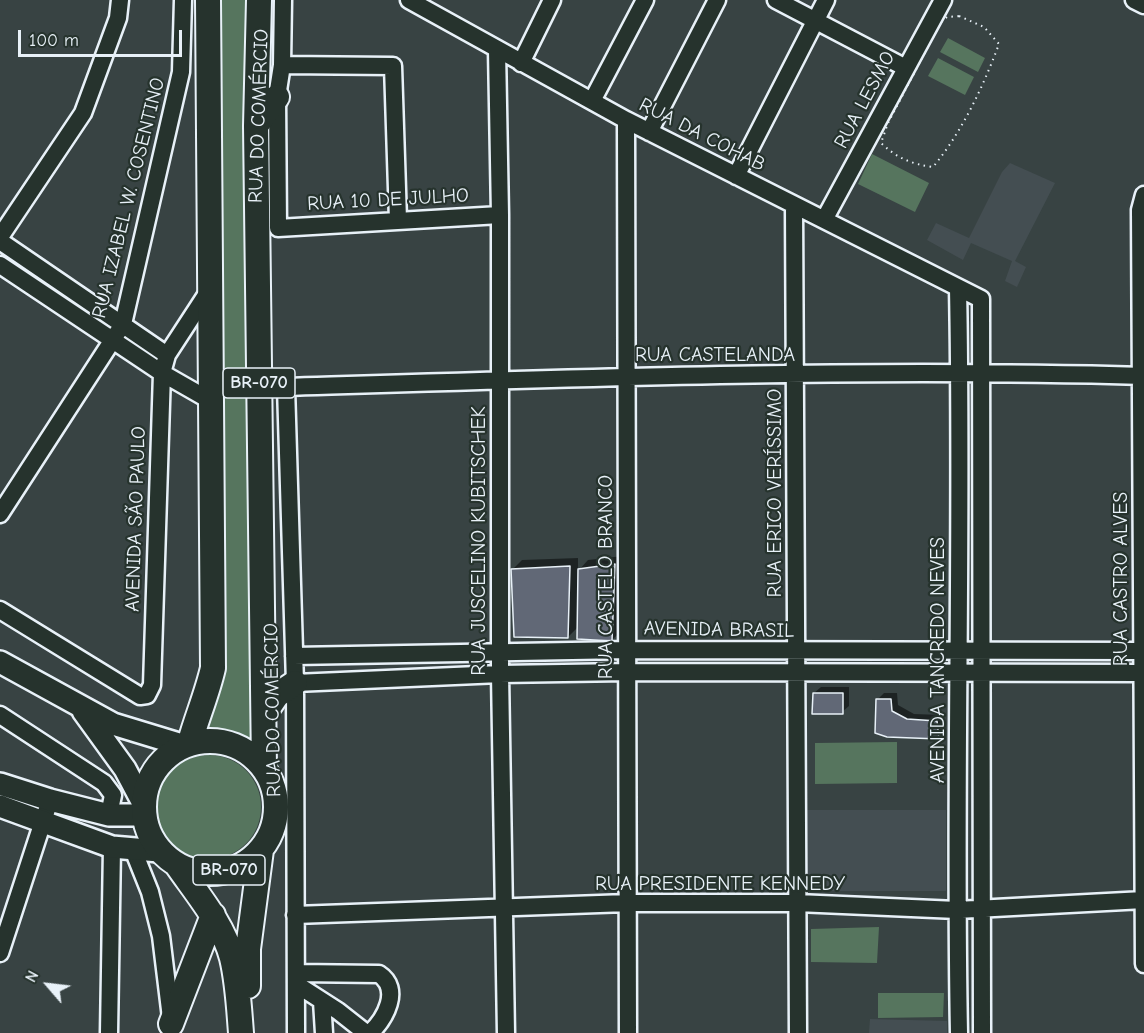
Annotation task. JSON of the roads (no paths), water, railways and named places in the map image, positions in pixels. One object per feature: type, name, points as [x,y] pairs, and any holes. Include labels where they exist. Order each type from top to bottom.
[{"type":"highway","name":"BR-070","points":[[186,743],[205,702],[213,668],[208,0]]},
{"type":"highway","name":"BR-070","points":[[259,0],[256,126],[264,767]]},
{"type":"highway","points":[[256,126],[277,97]]},
{"type":"highway","points":[[264,714],[277,695],[296,683]]},
{"type":"highway","name":"BR-070","points":[[168,858],[199,873],[222,873],[243,865],[261,850],[272,831],[277,809],[274,787],[264,767],[249,752],[230,742],[209,740],[186,743]]},
{"type":"highway","points":[[143,809],[147,784],[156,767],[186,743]]},
{"type":"highway","name":"BR-070","points":[[143,809],[149,834],[213,915],[232,956],[246,1032]]},
{"type":"highway","name":"BR-070","points":[[246,1032],[248,949],[261,850]]},
{"type":"highway","points":[[172,1028],[213,915]]},
{"type":"main road","points":[[1,663],[81,708],[130,730],[186,743]]},
{"type":"main road","points":[[0,784],[109,815],[143,809],[125,769],[81,708]]},
{"type":"main road","points":[[0,806],[122,847],[168,858]]},
{"type":"street","points":[[120,0],[118,18],[83,113],[0,239],[167,356]]},
{"type":"street","name":"RUA IZABEL W. COSENTINO","points":[[0,514],[123,324],[181,72],[183,0]]},
{"type":"street","name":"RUA DA COHAB","points":[[410,0],[626,120],[981,300],[981,372]]},
{"type":"street","points":[[521,63],[552,0]]},
{"type":"street","points":[[592,101],[645,0]]},
{"type":"street","points":[[650,132],[717,0]]},
{"type":"street","points":[[776,0],[908,74]]},
{"type":"street","points":[[736,176],[826,0]]},
{"type":"street","name":"RUA LESMO","points":[[824,220],[908,74],[943,0]]},
{"type":"street","points":[[1134,0],[1144,5]]},
{"type":"street","name":"RUA DO COMÉRCIO","points":[[278,228],[277,97],[282,65],[285,2]]},
{"type":"street","name":"RUA JUSCELINO KUBITSCHEK","points":[[497,50],[501,380],[500,674],[506,1033]]},
{"type":"street","points":[[282,65],[393,66],[398,220]]},
{"type":"street","name":"RUA CASTELO BRANCO","points":[[626,120],[627,1033]]},
{"type":"street","name":"RUA CASTRO ALVES","points":[[1144,195],[1140,210],[1143,375],[1144,964]]},
{"type":"street","name":"RUA ERICO VERÍSSIMO","points":[[794,205],[798,1033]]},
{"type":"street","name":"RUA 10 DE JULHO","points":[[278,228],[500,215]]},
{"type":"street","points":[[0,265],[162,374],[211,401]]},
{"type":"street","name":"AVENIDA TANCREDO NEVES","points":[[958,288],[960,372],[957,910],[959,1033]]},
{"type":"street","name":"AVENIDA SÃO PAULO","points":[[0,610],[140,696],[147,695],[152,685],[162,374],[167,356],[210,289]]},
{"type":"street","points":[[258,371],[286,387]]},
{"type":"street","name":"RUA CASTELANDA","points":[[286,387],[627,376],[795,376],[960,372],[1143,375]]},
{"type":"street","points":[[981,372],[982,1033]]},
{"type":"street","name":"RUA DO COMÉRCIO","points":[[286,387],[296,683],[296,1033]]},
{"type":"street","name":"AVENIDA BRASIL","points":[[294,656],[627,650],[1143,651]]},
{"type":"street","points":[[296,683],[500,674],[627,672],[1143,673]]},
{"type":"street","points":[[0,715],[104,783],[113,795],[109,815]]},
{"type":"street","points":[[0,953],[50,800]]},
{"type":"street","points":[[122,847],[150,892],[161,936],[172,1028]]},
{"type":"street","points":[[109,1033],[122,847]]},
{"type":"street","name":"RUA PRESIDENTE KENNEDY","points":[[295,915],[627,903],[798,903],[957,910],[1144,900]]},
{"type":"street","points":[[379,974],[386,979],[389,986],[388,1012],[368,1033],[322,1001],[296,979],[379,974]]},
{"type":"street","points":[[322,1001],[324,1033]]}]
